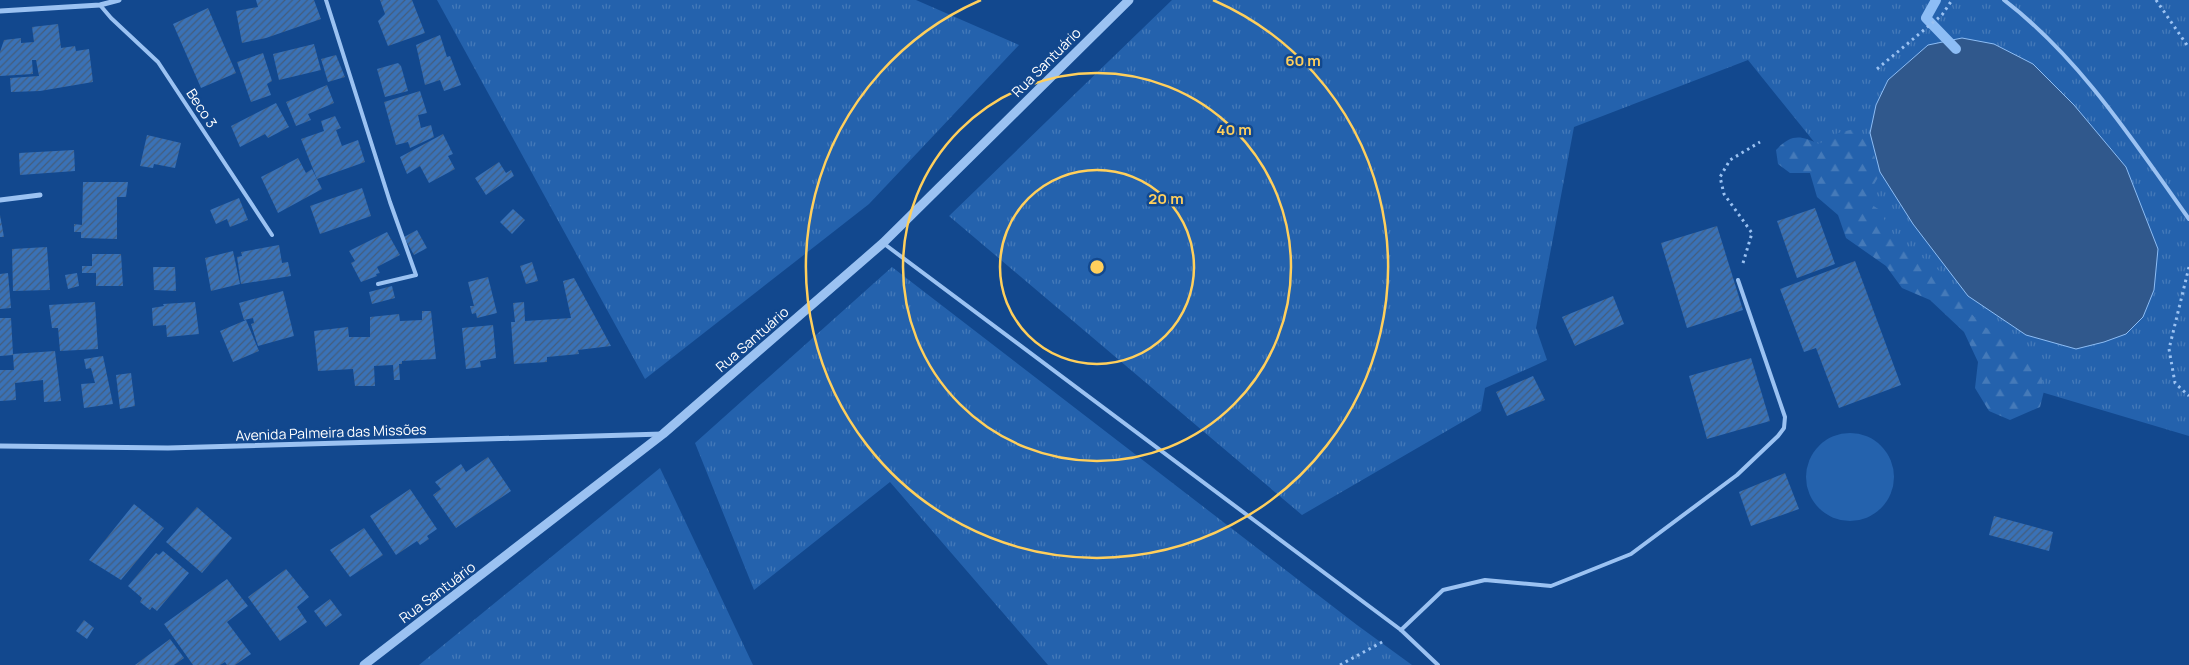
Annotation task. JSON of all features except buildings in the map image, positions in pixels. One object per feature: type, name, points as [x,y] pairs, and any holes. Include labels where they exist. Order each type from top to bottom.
[{"type":"street","points":[[0,10],[100,5],[119,0]]},
{"type":"street","name":"Rua Santuário","points":[[364,665],[663,434],[883,243],[1129,0]]},
{"type":"street","points":[[0,200],[40,195]]},
{"type":"street","name":"Avenida Palmeira das Missões","points":[[0,446],[168,448],[663,434]]},
{"type":"lane","points":[[326,0],[390,202],[416,275],[378,284]]},
{"type":"lane","points":[[2004,0],[2022,14],[2100,95],[2189,219]]},
{"type":"lane","name":"Beco 3","points":[[100,5],[111,18],[158,62],[272,235]]},
{"type":"lane","points":[[883,243],[1401,630],[1438,665]]},
{"type":"lane","points":[[1401,630],[1443,590],[1485,580],[1551,586],[1631,554],[1737,475],[1778,436],[1784,428],[1784,418],[1738,280]]},
{"type":"path","points":[[1876,69],[1942,15],[1952,0]]},
{"type":"path","points":[[2156,0],[2189,48]]},
{"type":"path","points":[[1738,280],[1752,233],[1724,194],[1720,177],[1730,160],[1760,142]]},
{"type":"path","points":[[2189,267],[2169,349],[2175,383],[2189,396]]},
{"type":"path","points":[[1340,665],[1401,630]]},
{"type":"green space","points":[[437,0],[916,0],[1019,45],[869,204],[645,379]]},
{"type":"green space","points":[[1172,0],[2189,0],[2189,436],[2008,382],[1748,60],[1574,127],[1536,328],[1547,360],[1485,388],[1481,411],[1302,515],[949,216]]},
{"type":"green space","points":[[1854,129],[1871,146],[1880,174],[1869,193],[1867,202],[1880,210],[1891,234],[1905,252],[1925,259],[1943,274],[1948,289],[1983,326],[2007,339],[2039,364],[2044,391],[2040,407],[2010,420],[1989,411],[1975,388],[1978,362],[1964,332],[1930,300],[1902,288],[1886,266],[1846,238],[1838,215],[1817,197],[1810,173],[1790,173],[1778,164],[1776,150],[1786,141],[1801,138],[1819,144],[1838,133]]},
{"type":"green space","points":[[892,267],[1357,625],[1412,665],[1048,665],[890,482],[754,590],[695,443]]},
{"type":"green space","points":[[1850,433],[1867,437],[1881,446],[1890,460],[1894,477],[1890,494],[1881,508],[1867,517],[1850,521],[1833,517],[1819,508],[1810,494],[1806,477],[1810,460],[1819,446],[1833,437]]},
{"type":"green space","points":[[660,468],[753,665],[419,665]]},
{"type":"shaded area","points":[[1962,38],[1994,44],[2033,64],[2074,105],[2126,167],[2158,249],[2154,290],[2143,317],[2126,334],[2076,349],[2026,335],[1968,296],[1913,224],[1880,172],[1870,133],[1876,105],[1888,80],[1928,45]]},
{"type":"waterway","points":[[1936,0],[1926,18],[1956,49]]}]
